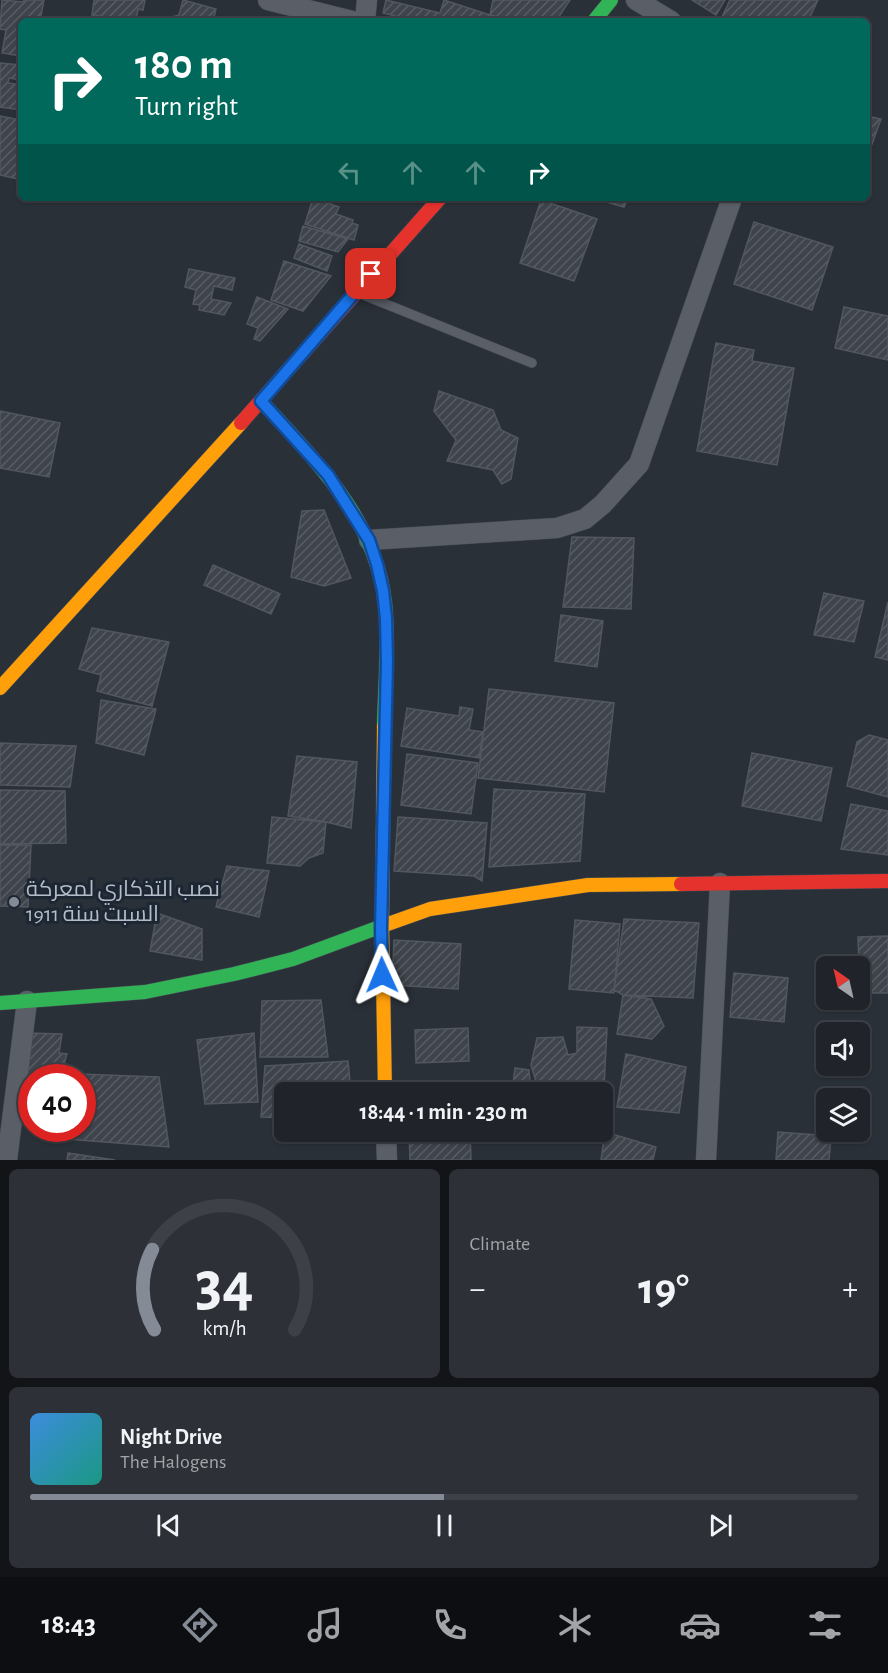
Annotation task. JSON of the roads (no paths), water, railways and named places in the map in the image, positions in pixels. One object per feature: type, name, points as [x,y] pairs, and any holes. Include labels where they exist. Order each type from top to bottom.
[{"type":"street","points":[[268,0],[340,18]]},
{"type":"street","points":[[365,18],[367,0]]},
{"type":"street","points":[[596,18],[611,0]]},
{"type":"street","points":[[636,0],[666,18]]},
{"type":"street","points":[[0,688],[261,401],[437,201]]},
{"type":"street","points":[[369,540],[557,528],[585,519],[603,504],[639,464],[731,201]]},
{"type":"street","points":[[261,401],[328,475],[369,540],[377,564],[386,618],[387,662],[381,928],[385,1082]]},
{"type":"street","points":[[0,1003],[145,992],[234,974],[293,959],[430,909],[588,885],[888,881]]},
{"type":"street","points":[[706,1160],[720,883]]},
{"type":"street","points":[[7,1160],[27,1001]]},
{"type":"street","points":[[386,1142],[387,1160]]},
{"type":"lane","points":[[356,292],[532,363]]},
{"type":"place","name":"نصب التذكاري لمعركة السبت سنة 1911","points":[[14,902]]}]
